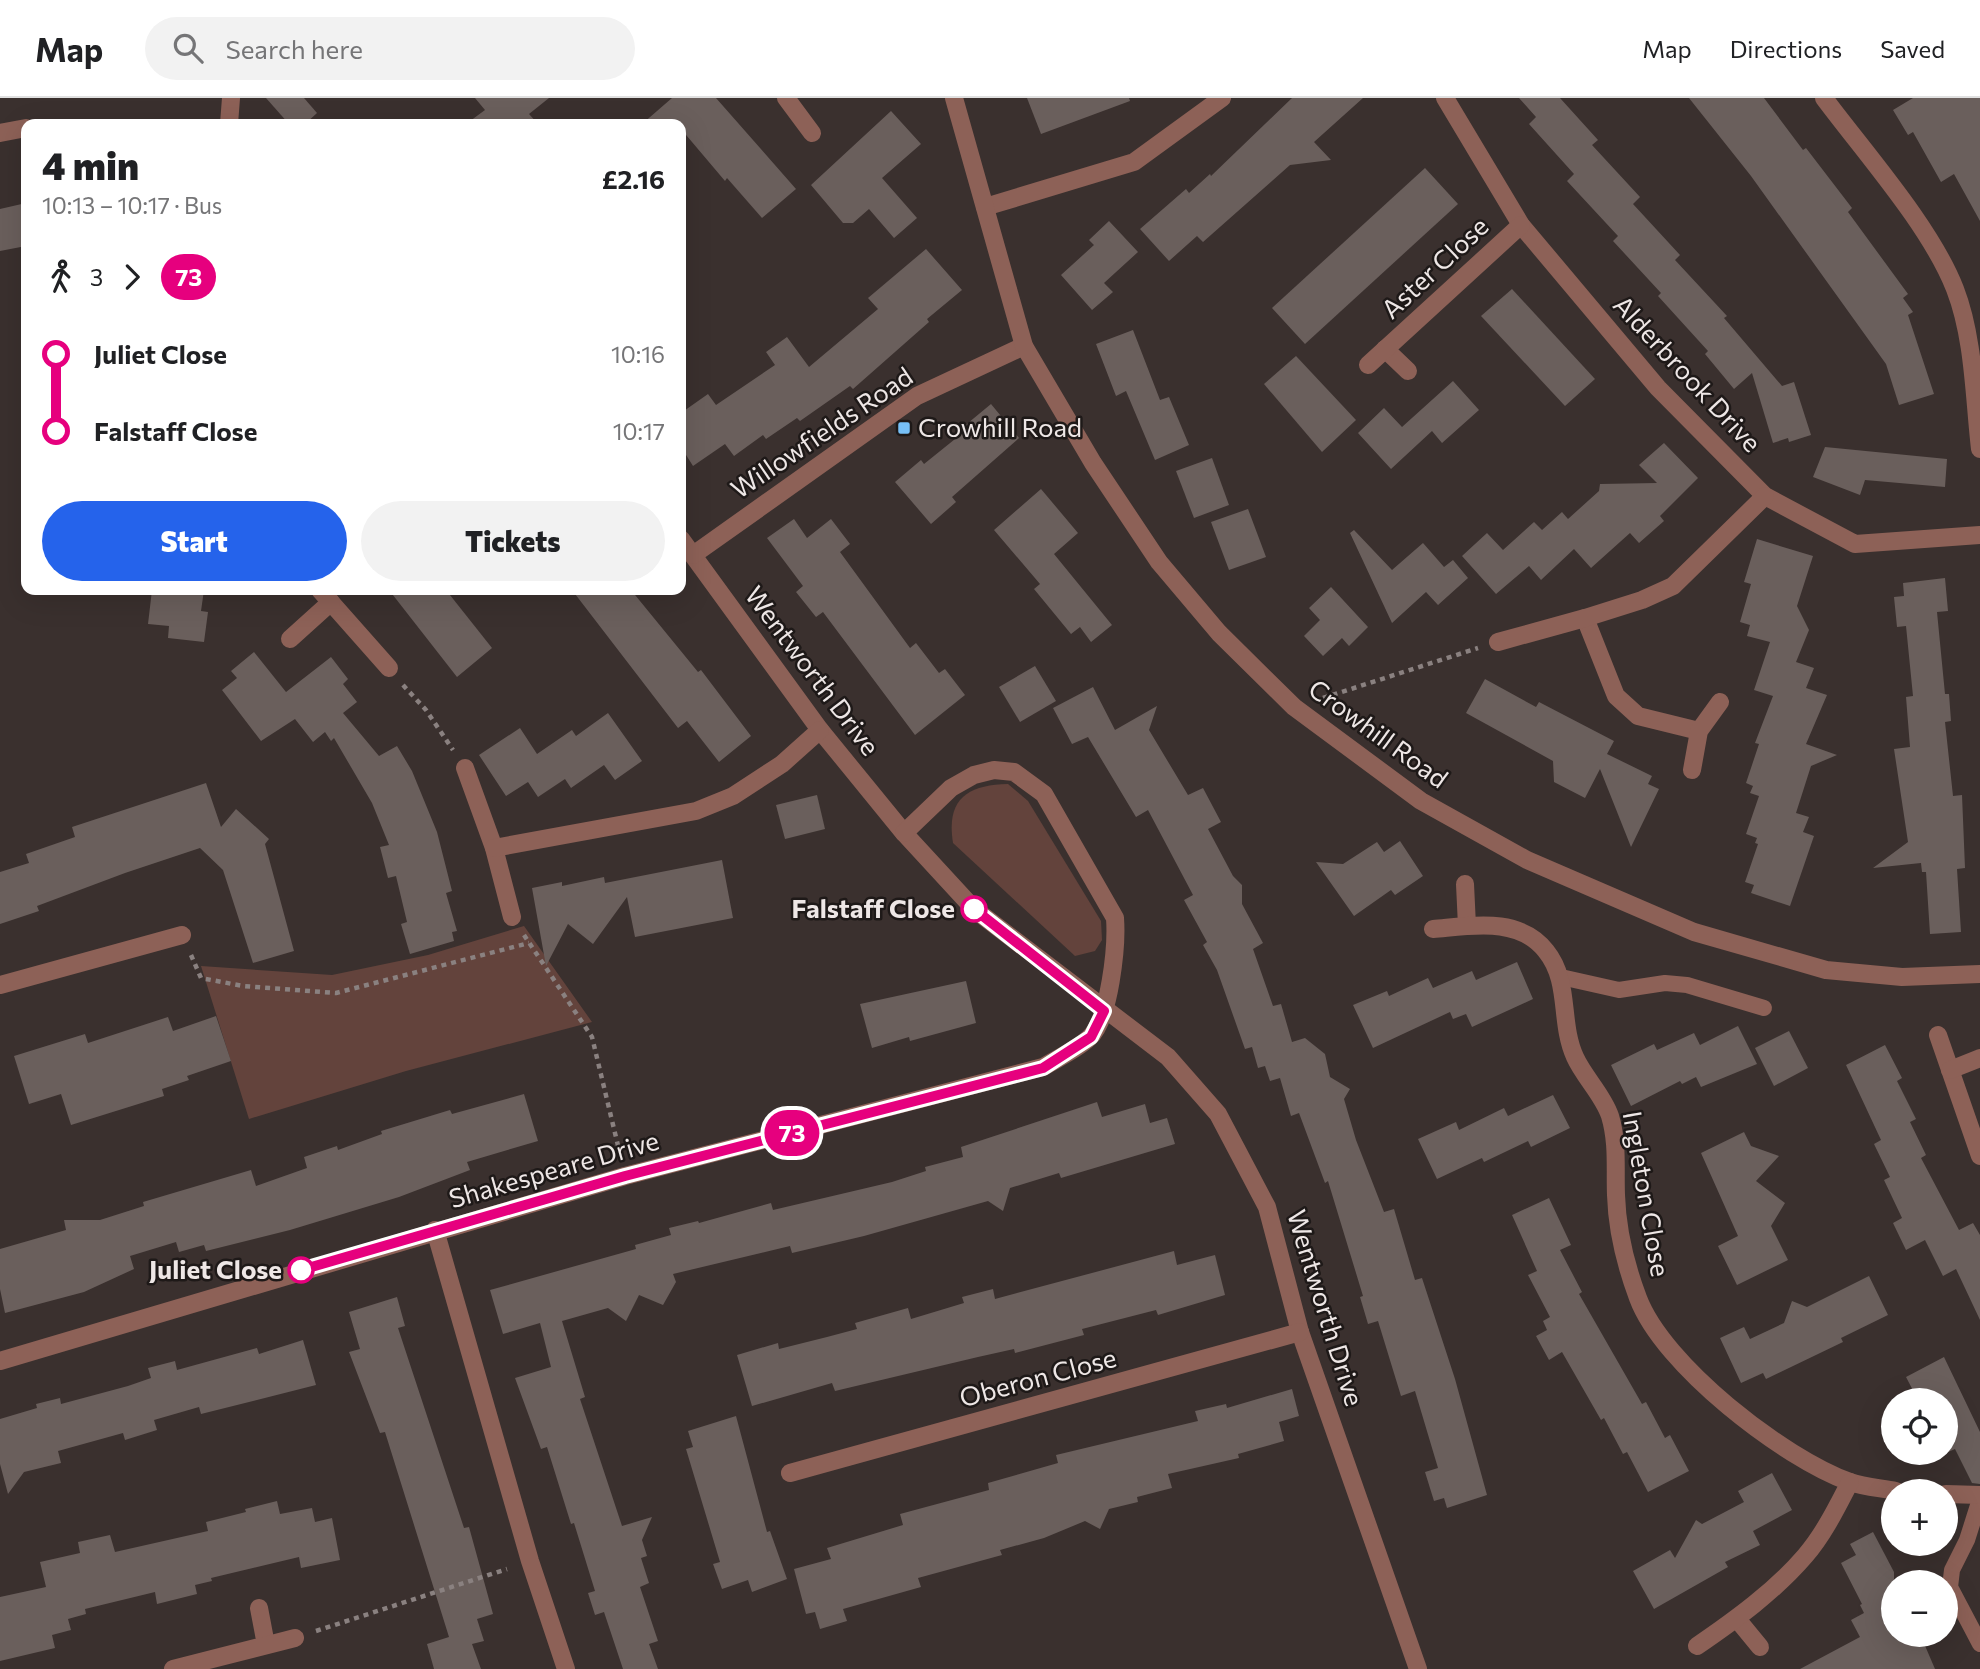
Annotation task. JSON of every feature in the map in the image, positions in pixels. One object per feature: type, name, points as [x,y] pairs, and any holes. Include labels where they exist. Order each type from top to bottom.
[{"type":"street","points":[[229,119],[231,98]]},
{"type":"street","points":[[786,98],[812,133]]},
{"type":"street","name":"Crowhill Road","points":[[954,98],[1024,346],[1093,463],[1159,562],[1219,633],[1294,708],[1420,801],[1527,860],[1694,932],[1826,970],[1902,977],[1980,974]]},
{"type":"street","points":[[985,208],[1134,162],[1222,98]]},
{"type":"street","name":"Alderbrook Drive","points":[[1445,98],[1521,225],[1658,388],[1765,496],[1855,544],[1980,535]]},
{"type":"street","points":[[1824,98],[1928,238],[1955,289],[1974,337],[1980,449]]},
{"type":"street","points":[[0,133],[21,129]]},
{"type":"street","name":"Aster Close","points":[[1368,365],[1521,225]]},
{"type":"street","name":"Willowfields Road","points":[[693,555],[917,396],[1024,346]]},
{"type":"street","name":"Aster Close","points":[[1385,349],[1408,371]]},
{"type":"street","points":[[1498,642],[1585,618],[1673,586],[1765,496]]},
{"type":"street","name":"Wentworth Drive","points":[[686,546],[820,730],[904,833],[974,909],[1168,1058],[1218,1114],[1267,1207],[1300,1332],[1418,1669]]},
{"type":"street","points":[[290,639],[326,596],[389,668]]},
{"type":"street","points":[[1585,618],[1616,696],[1638,716],[1699,731]]},
{"type":"street","points":[[1692,770],[1699,731],[1720,702]]},
{"type":"street","points":[[494,848],[696,811],[733,796],[782,764],[820,730]]},
{"type":"street","points":[[465,768],[494,848],[512,916]]},
{"type":"street","points":[[904,833],[951,788],[974,775],[994,770],[1014,772],[1044,794],[1115,918],[1116,938],[1104,1011]]},
{"type":"street","points":[[1465,884],[1467,926]]},
{"type":"street","name":"Ingleton Close","points":[[1433,929],[1493,924],[1523,933],[1546,949],[1562,977],[1574,1056],[1609,1114],[1618,1157],[1618,1208],[1626,1259],[1638,1300],[1662,1337],[1694,1375],[1785,1450],[1850,1482],[1881,1488]]},
{"type":"street","points":[[0,985],[182,935]]},
{"type":"street","name":"Shakespeare Drive","points":[[0,1361],[435,1230],[625,1176],[1043,1068],[1091,1037],[1104,1011]]},
{"type":"street","points":[[1938,1035],[1980,1156]]},
{"type":"street","points":[[1950,1070],[1980,1058]]},
{"type":"street","points":[[435,1230],[530,1561],[566,1669]]},
{"type":"street","name":"Oberon Close","points":[[790,1474],[1300,1332]]},
{"type":"street","points":[[1697,1646],[1737,1619],[1804,1557],[1822,1534],[1850,1482]]},
{"type":"street","points":[[1958,1495],[1980,1497]]},
{"type":"street","points":[[258,1608],[266,1645]]},
{"type":"street","points":[[1737,1619],[1759,1647]]},
{"type":"street","points":[[173,1669],[295,1638]]},
{"type":"lane","points":[[1562,977],[1619,990],[1665,983],[1687,985],[1763,1008]]},
{"type":"lane","points":[[1980,1497],[1967,1540],[1952,1570],[1950,1587],[1980,1644]]},
{"type":"path","points":[[1294,708],[1498,642]]},
{"type":"path","points":[[389,668],[426,710],[465,768]]},
{"type":"path","points":[[512,916],[592,1037],[625,1176]]},
{"type":"path","points":[[182,935],[201,978],[243,986],[336,993],[529,943]]},
{"type":"path","points":[[295,1638],[530,1561]]},
{"type":"shaded area","points":[[1008,784],[1028,801],[1101,921],[1102,940],[1095,951],[1075,956],[953,843],[953,815],[962,797],[981,787]]},
{"type":"shaded area","points":[[524,926],[592,1022],[406,1071],[249,1119],[201,966],[332,975],[428,955]]},
{"type":"building","points":[[266,98],[304,98],[317,113],[310,119],[285,119]]},
{"type":"building","points":[[475,98],[549,98],[529,114],[534,119],[473,119],[485,110]]},
{"type":"building","points":[[672,98],[716,98],[796,189],[762,218],[727,178],[725,181],[686,135],[686,119],[648,119]]},
{"type":"building","points":[[1027,98],[1129,98],[1130,101],[1041,134]]},
{"type":"building","points":[[1292,98],[1363,98],[1314,142],[1331,160],[1290,165],[1203,242],[1197,236],[1169,261],[1140,229],[1186,189],[1189,193],[1210,174],[1211,176]]},
{"type":"building","points":[[1519,98],[1560,98],[1598,140],[1592,145],[1640,197],[1633,204],[1680,255],[1675,260],[1727,316],[1724,318],[1782,386],[1794,382],[1811,435],[1789,442],[1788,438],[1773,443],[1752,373],[1734,389],[1705,354],[1708,351],[1658,296],[1661,293],[1613,241],[1618,236],[1567,181],[1574,174],[1529,124],[1536,117]]},
{"type":"building","points":[[1689,98],[1764,98],[1803,150],[1806,148],[1852,208],[1848,212],[1908,294],[1903,298],[1913,312],[1908,315],[1934,394],[1899,405],[1886,364],[1751,176]]},
{"type":"building","points":[[1913,98],[1980,98],[1980,221],[1954,174],[1941,182],[1913,132],[1908,135],[1893,110]]},
{"type":"building","points":[[891,111],[921,144],[882,178],[917,218],[894,238],[869,209],[853,223],[843,223],[811,185]]},
{"type":"building","points":[[1425,168],[1458,204],[1305,344],[1272,308]]},
{"type":"building","points":[[21,204],[21,247],[0,251],[0,209]]},
{"type":"building","points":[[1109,221],[1138,252],[1104,283],[1113,292],[1092,310],[1061,275],[1094,245],[1089,240]]},
{"type":"building","points":[[926,249],[962,290],[853,389],[850,386],[800,421],[797,418],[766,439],[763,435],[734,456],[725,444],[693,466],[686,455],[686,409],[708,394],[716,405],[775,365],[766,352],[787,337],[809,367],[878,309],[868,298]]},
{"type":"building","points":[[1512,289],[1595,379],[1565,406],[1481,316]]},
{"type":"building","points":[[1133,330],[1160,400],[1169,397],[1189,445],[1155,460],[1126,391],[1116,396],[1096,344]]},
{"type":"building","points":[[1296,356],[1356,420],[1322,452],[1264,384]]},
{"type":"building","points":[[1453,381],[1479,410],[1442,443],[1432,431],[1391,469],[1358,433],[1384,408],[1402,427]]},
{"type":"building","points":[[991,404],[1019,438],[952,497],[956,502],[931,524],[895,482],[921,460],[924,464],[965,431],[962,428]]},
{"type":"building","points":[[1664,443],[1698,478],[1660,516],[1664,521],[1639,543],[1630,533],[1591,568],[1574,549],[1541,580],[1529,566],[1496,594],[1462,556],[1487,533],[1503,550],[1534,522],[1542,530],[1562,512],[1568,519],[1599,491],[1600,484],[1657,483],[1639,465]]},
{"type":"building","points":[[1825,447],[1947,459],[1945,487],[1865,480],[1860,495],[1813,477]]},
{"type":"building","points":[[1212,458],[1229,505],[1194,518],[1176,471]]},
{"type":"building","points":[[1041,489],[1078,533],[1054,554],[1112,625],[1091,642],[1080,627],[1071,634],[1034,589],[1040,584],[994,530]]},
{"type":"building","points":[[1248,509],[1266,557],[1229,570],[1211,522]]},
{"type":"building","points":[[794,519],[807,538],[831,519],[850,544],[840,552],[910,648],[916,643],[939,673],[945,669],[965,695],[915,735],[823,612],[816,617],[796,592],[803,586],[767,538]]},
{"type":"building","points":[[1354,530],[1392,570],[1423,543],[1444,567],[1453,560],[1468,578],[1438,605],[1426,592],[1392,623],[1350,533]]},
{"type":"building","points":[[1757,539],[1813,556],[1797,606],[1809,630],[1796,662],[1814,668],[1806,688],[1827,695],[1806,744],[1837,755],[1811,766],[1796,813],[1809,817],[1803,832],[1814,836],[1790,906],[1751,893],[1754,885],[1745,882],[1758,844],[1755,843],[1757,838],[1746,834],[1759,796],[1750,793],[1753,786],[1746,783],[1759,744],[1755,743],[1773,696],[1754,690],[1770,642],[1747,636],[1750,625],[1740,622],[1751,584],[1744,582]]},
{"type":"building","points":[[1945,578],[1948,611],[1937,612],[1945,694],[1949,694],[1951,721],[1945,722],[1953,796],[1962,795],[1965,868],[1957,869],[1961,932],[1930,934],[1926,872],[1922,872],[1921,863],[1873,868],[1908,842],[1894,749],[1910,747],[1906,697],[1913,696],[1906,626],[1897,627],[1894,597],[1904,596],[1903,583]]},
{"type":"building","points":[[1331,587],[1368,627],[1349,646],[1342,638],[1323,656],[1304,636],[1320,620],[1309,608]]},
{"type":"building","points":[[151,595],[203,595],[201,611],[208,612],[204,642],[168,638],[169,626],[148,624]]},
{"type":"building","points":[[393,595],[450,595],[492,648],[457,677]]},
{"type":"building","points":[[576,595],[635,595],[698,672],[701,670],[751,736],[719,762],[687,721],[678,728]]},
{"type":"building","points":[[254,652],[286,692],[331,657],[348,679],[343,684],[357,702],[343,713],[379,756],[397,746],[412,771],[437,832],[452,891],[446,893],[457,931],[452,932],[454,941],[410,954],[401,924],[407,922],[396,876],[388,878],[380,847],[389,845],[372,803],[334,738],[331,741],[325,732],[313,742],[295,719],[261,741],[222,690],[237,678],[231,671]]},
{"type":"building","points":[[1035,666],[1056,701],[1020,722],[999,687]]},
{"type":"building","points":[[1485,679],[1536,707],[1539,702],[1614,741],[1607,754],[1652,776],[1648,784],[1659,789],[1631,847],[1600,769],[1585,798],[1554,782],[1553,761],[1466,713]]},
{"type":"building","points":[[1093,687],[1115,730],[1157,706],[1149,730],[1188,795],[1203,788],[1221,822],[1208,829],[1233,876],[1242,885],[1242,904],[1263,943],[1253,949],[1273,1006],[1281,1004],[1292,1042],[1305,1038],[1325,1054],[1330,1077],[1350,1089],[1344,1099],[1356,1140],[1384,1212],[1394,1209],[1415,1280],[1422,1278],[1455,1379],[1487,1495],[1447,1508],[1444,1498],[1434,1501],[1425,1472],[1438,1468],[1415,1391],[1401,1396],[1378,1321],[1368,1324],[1360,1297],[1363,1296],[1328,1181],[1325,1183],[1299,1113],[1291,1116],[1280,1078],[1270,1081],[1265,1066],[1258,1068],[1252,1047],[1245,1049],[1217,970],[1203,945],[1207,942],[1184,900],[1193,895],[1148,810],[1136,817],[1088,737],[1072,744],[1053,708]]},
{"type":"building","points":[[608,713],[642,761],[615,780],[604,765],[571,788],[565,779],[538,797],[528,782],[506,796],[479,755],[520,728],[537,754],[572,730],[576,736]]},
{"type":"building","points":[[206,783],[221,827],[236,809],[269,839],[265,844],[294,951],[253,963],[223,870],[200,848],[37,906],[39,911],[0,924],[0,872],[29,863],[26,854],[75,837],[72,827]]},
{"type":"building","points":[[817,795],[825,829],[785,839],[776,805]]},
{"type":"building","points":[[1400,841],[1423,876],[1395,895],[1391,890],[1354,916],[1316,862],[1343,864],[1377,842],[1384,852]]},
{"type":"building","points":[[722,860],[733,918],[635,937],[627,897],[593,944],[568,924],[546,966],[532,888],[562,882],[562,886],[604,877],[605,883]]},
{"type":"building","points":[[1517,962],[1533,999],[1472,1027],[1466,1014],[1453,1019],[1450,1012],[1373,1048],[1353,1005],[1387,991],[1389,996],[1428,978],[1433,988],[1472,971],[1476,980]]},
{"type":"building","points":[[966,981],[976,1023],[872,1048],[860,1004]]},
{"type":"building","points":[[216,1016],[231,1061],[187,1076],[189,1080],[162,1089],[164,1096],[71,1125],[61,1094],[29,1104],[14,1056],[85,1034],[88,1043],[168,1017],[173,1031]]},
{"type":"building","points":[[1738,1026],[1757,1064],[1701,1087],[1696,1077],[1682,1084],[1680,1081],[1631,1106],[1611,1065],[1654,1044],[1657,1050],[1694,1033],[1700,1045]]},
{"type":"building","points":[[1789,1031],[1808,1068],[1774,1086],[1755,1048]]},
{"type":"building","points":[[1885,1045],[1902,1078],[1897,1081],[1916,1119],[1910,1122],[1926,1155],[1921,1158],[1959,1230],[1973,1223],[1980,1235],[1980,1320],[1956,1269],[1943,1276],[1925,1240],[1906,1250],[1893,1223],[1902,1218],[1884,1180],[1890,1177],[1874,1144],[1881,1140],[1846,1065]]},
{"type":"building","points":[[524,1094],[538,1141],[467,1162],[470,1170],[399,1197],[290,1230],[206,1251],[204,1245],[179,1252],[176,1242],[130,1256],[134,1269],[84,1292],[5,1313],[0,1289],[0,1249],[66,1230],[64,1220],[100,1220],[144,1206],[143,1202],[251,1170],[256,1186],[307,1168],[304,1157],[337,1146],[338,1150],[382,1134],[381,1131],[450,1110],[452,1114]]},
{"type":"building","points":[[1553,1095],[1570,1128],[1531,1147],[1528,1141],[1484,1162],[1482,1158],[1437,1179],[1418,1139],[1456,1122],[1459,1130],[1504,1108],[1508,1116]]},
{"type":"building","points":[[1097,1102],[1102,1117],[1145,1104],[1150,1123],[1167,1118],[1175,1144],[1061,1178],[1059,1173],[1010,1188],[1003,1211],[988,1201],[792,1253],[790,1246],[673,1274],[676,1282],[663,1305],[639,1295],[626,1321],[608,1308],[562,1321],[585,1397],[580,1399],[622,1526],[652,1517],[642,1540],[647,1556],[641,1558],[649,1583],[640,1587],[658,1641],[649,1644],[658,1669],[623,1669],[604,1612],[595,1615],[588,1593],[595,1591],[574,1523],[571,1524],[547,1447],[541,1449],[515,1378],[551,1367],[540,1323],[503,1334],[490,1290],[636,1249],[635,1245],[671,1235],[669,1228],[698,1221],[699,1223],[771,1203],[773,1210],[892,1182],[926,1171],[925,1167],[963,1157],[961,1147]]},
{"type":"building","points":[[1744,1132],[1751,1146],[1779,1156],[1756,1181],[1785,1203],[1771,1226],[1788,1260],[1737,1285],[1718,1246],[1738,1236],[1701,1153]]},
{"type":"building","points":[[1549,1198],[1571,1245],[1560,1250],[1582,1292],[1579,1294],[1642,1404],[1646,1402],[1665,1438],[1670,1435],[1689,1471],[1648,1492],[1627,1452],[1623,1454],[1604,1418],[1601,1420],[1562,1352],[1549,1360],[1536,1336],[1547,1330],[1543,1321],[1550,1317],[1528,1275],[1537,1271],[1512,1215]]},
{"type":"building","points":[[1174,1251],[1177,1265],[1215,1255],[1225,1295],[1158,1315],[1156,1310],[1082,1329],[1084,1335],[1015,1353],[1014,1349],[835,1391],[832,1383],[752,1406],[737,1355],[778,1343],[779,1349],[857,1329],[855,1323],[908,1308],[911,1319],[964,1303],[962,1297],[993,1289],[995,1299]]},
{"type":"building","points":[[1869,1276],[1888,1315],[1841,1338],[1843,1342],[1766,1379],[1763,1373],[1741,1383],[1720,1338],[1744,1327],[1750,1339],[1784,1323],[1792,1301],[1807,1307]]},
{"type":"building","points":[[397,1297],[405,1326],[398,1328],[464,1528],[469,1527],[493,1614],[477,1619],[484,1641],[472,1644],[481,1669],[434,1669],[427,1644],[449,1637],[385,1432],[380,1433],[349,1352],[360,1349],[349,1312]]},
{"type":"building","points":[[303,1340],[316,1385],[201,1414],[199,1407],[154,1420],[157,1430],[125,1440],[123,1433],[58,1451],[61,1463],[24,1472],[8,1494],[0,1464],[0,1419],[37,1408],[36,1404],[60,1398],[61,1404],[128,1386],[151,1378],[148,1368],[175,1361],[177,1370],[257,1348],[259,1354]]},
{"type":"building","points":[[1944,1357],[1980,1432],[1980,1484],[1972,1483],[1958,1455],[1958,1388],[1912,1388],[1906,1377]]},
{"type":"building","points":[[1292,1389],[1299,1416],[1279,1422],[1284,1441],[1238,1454],[1239,1458],[1168,1474],[1172,1488],[1137,1497],[1138,1502],[1109,1509],[1100,1529],[1085,1521],[1044,1538],[1000,1550],[1002,1555],[918,1578],[921,1587],[843,1609],[847,1621],[820,1629],[815,1612],[806,1614],[794,1569],[831,1559],[827,1548],[903,1525],[900,1514],[989,1490],[988,1483],[1058,1463],[1056,1455],[1198,1421],[1195,1411],[1226,1404],[1227,1408]]},
{"type":"building","points":[[736,1416],[767,1532],[770,1531],[787,1579],[752,1592],[748,1580],[722,1589],[713,1564],[720,1562],[686,1449],[693,1447],[688,1431]]},
{"type":"building","points":[[1772,1473],[1792,1510],[1753,1531],[1760,1545],[1725,1562],[1728,1567],[1654,1609],[1633,1571],[1670,1550],[1675,1558],[1696,1520],[1702,1524],[1744,1502],[1738,1491]]},
{"type":"building","points":[[277,1501],[280,1514],[312,1508],[315,1522],[332,1518],[340,1560],[301,1568],[299,1557],[211,1578],[212,1581],[195,1585],[197,1594],[157,1604],[155,1592],[85,1609],[86,1614],[68,1619],[71,1630],[52,1635],[55,1648],[0,1661],[0,1597],[46,1587],[40,1562],[80,1553],[78,1542],[110,1535],[115,1552],[208,1531],[206,1522]]},
{"type":"building","points":[[1873,1532],[1881,1547],[1881,1556],[1886,1556],[1893,1570],[1881,1570],[1881,1647],[1926,1647],[1935,1669],[1800,1669],[1860,1637],[1851,1620],[1864,1613],[1860,1605],[1862,1604],[1841,1563],[1856,1555],[1850,1544]]},
{"type":"bus line","name":"73","points":[[301,1270],[625,1176],[1043,1068],[1091,1037],[1104,1011],[974,909]]},
{"type":"place","name":"Crowhill Road","points":[[904,428]]},
{"type":"place","name":"Falstaff Close","points":[[974,909]]},
{"type":"place","name":"Juliet Close","points":[[301,1270]]}]
